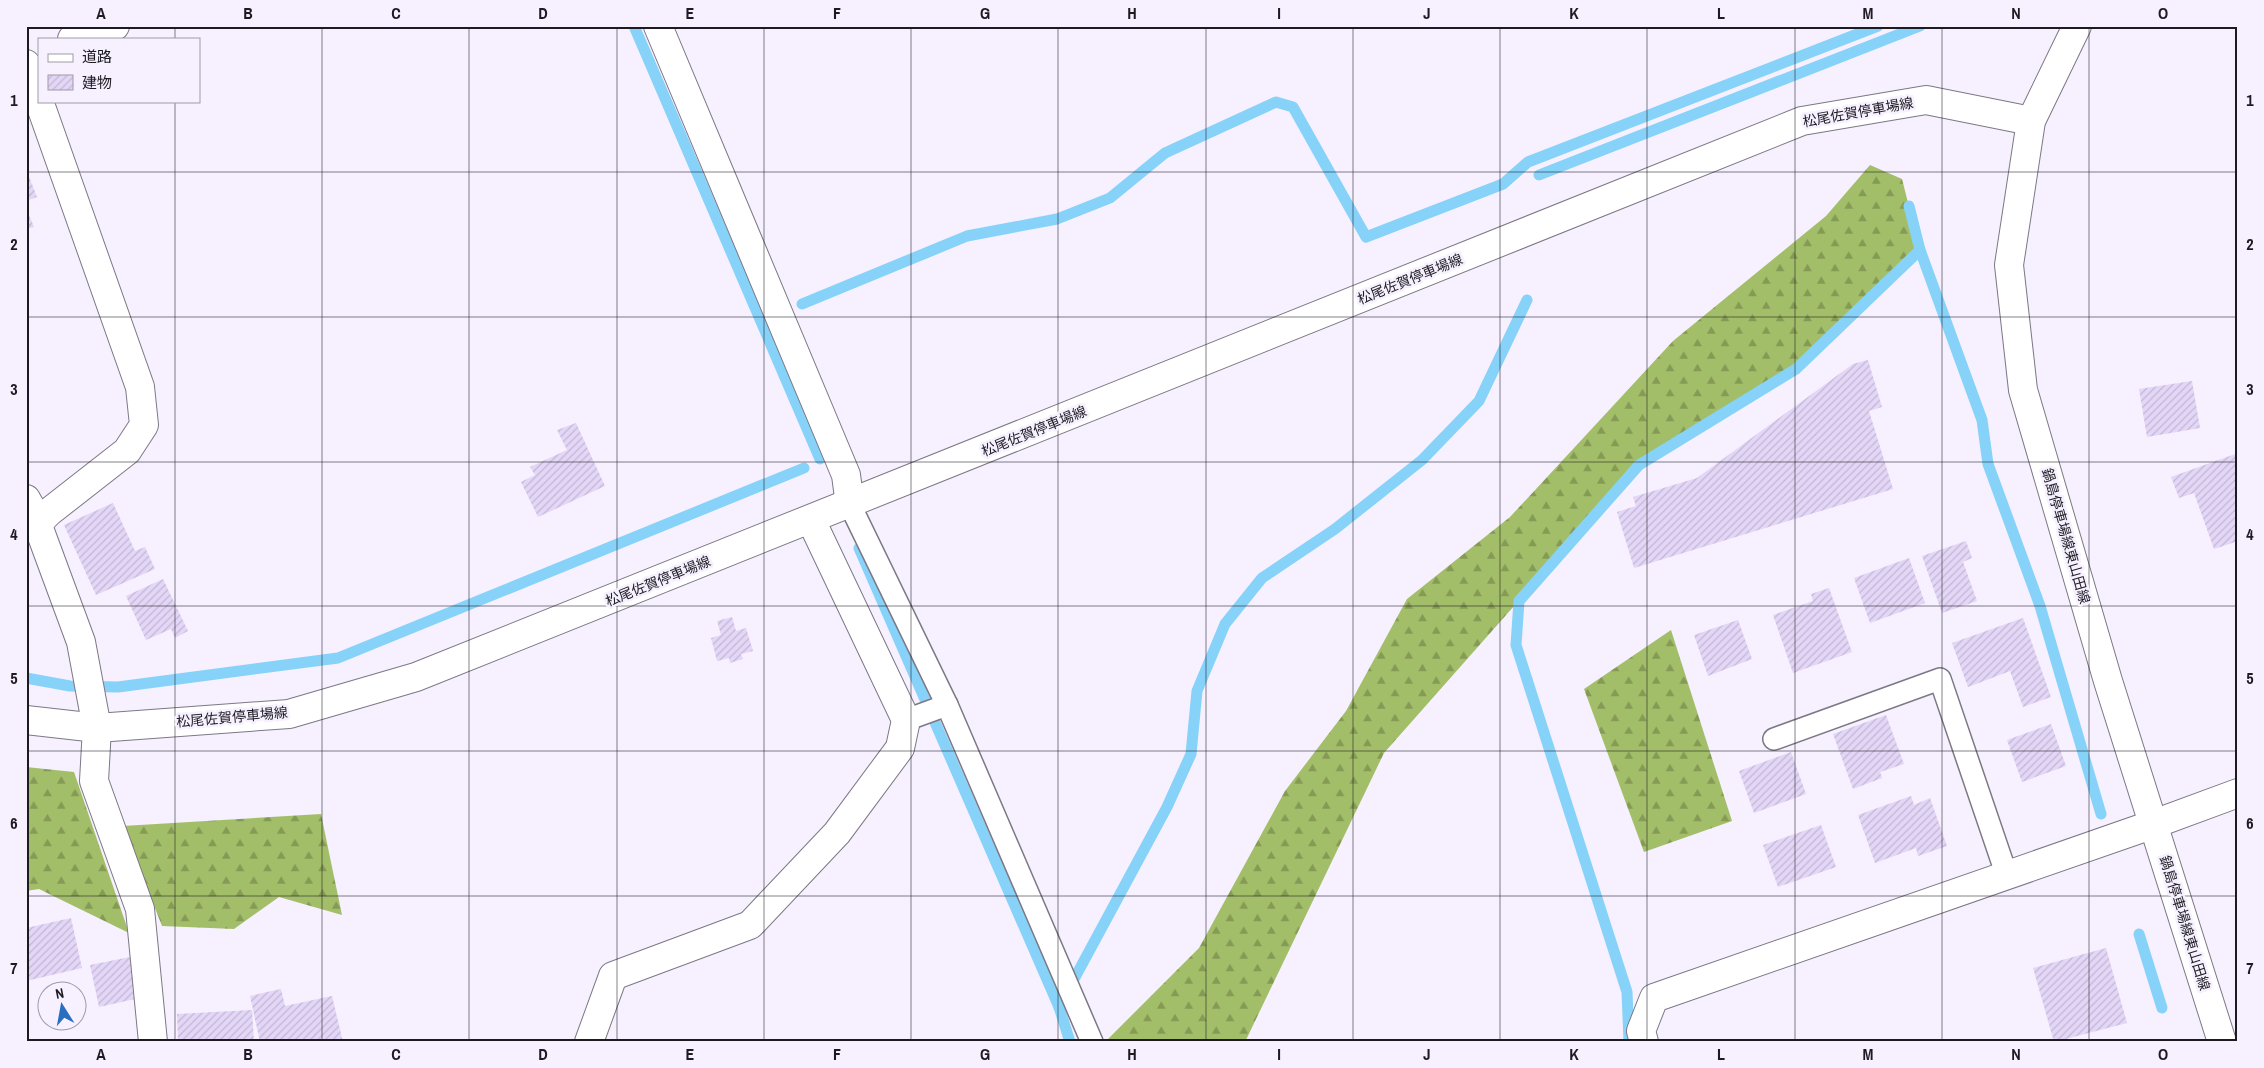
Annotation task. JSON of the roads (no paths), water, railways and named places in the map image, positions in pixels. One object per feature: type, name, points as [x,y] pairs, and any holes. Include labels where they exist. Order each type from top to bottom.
[{"type":"main road","points":[[75,38],[115,26]]},
{"type":"main road","points":[[658,26],[846,475],[850,505]]},
{"type":"main road","name":"鍋島停車場線東山田線","points":[[2077,26],[2031,120],[2009,265],[2023,390],[2108,681],[2222,1042]]},
{"type":"main road","points":[[26,52],[38,48]]},
{"type":"main road","points":[[26,64],[38,98]]},
{"type":"main road","name":"松尾佐賀停車場線","points":[[26,720],[94,716],[289,714],[416,677],[850,505],[1802,122],[1926,100],[2031,120]]},
{"type":"main road","points":[[39,102],[140,387],[144,425],[127,451],[49,512],[33,510],[81,642],[94,716],[94,781],[140,910],[153,1042]]},
{"type":"main road","points":[[589,1042],[614,976],[750,925],[836,833],[900,748],[906,720],[811,520]]},
{"type":"main road","points":[[1644,1042],[1641,1031],[1654,998],[2007,876],[2238,792]]},
{"type":"lane","points":[[850,505],[947,705],[1092,1042]]},
{"type":"lane","points":[[1774,739],[1940,679],[2007,876]]},
{"type":"lane","points":[[906,720],[947,705]]},
{"type":"waterway","points":[[634,26],[820,459]]},
{"type":"waterway","points":[[802,304],[967,236],[1057,219],[1110,198],[1165,153],[1276,102],[1293,107],[1366,237],[1503,184],[1528,162],[1878,26]]},
{"type":"waterway","points":[[1539,175],[1920,26]]},
{"type":"waterway","points":[[1909,206],[1920,250],[1982,420],[1988,464],[2040,606],[2101,814]]},
{"type":"waterway","points":[[1629,1042],[1627,992],[1516,645],[1519,601],[1639,465],[1796,369],[1920,250]]},
{"type":"waterway","points":[[1059,1007],[1167,807],[1191,754],[1197,691],[1225,624],[1262,578],[1335,529],[1422,460],[1479,401],[1527,300]]},
{"type":"waterway","points":[[26,678],[70,686],[118,687],[338,658],[804,468]]},
{"type":"waterway","points":[[859,548],[1059,1007],[1070,1042]]},
{"type":"waterway","points":[[2139,934],[2162,1008]]}]
